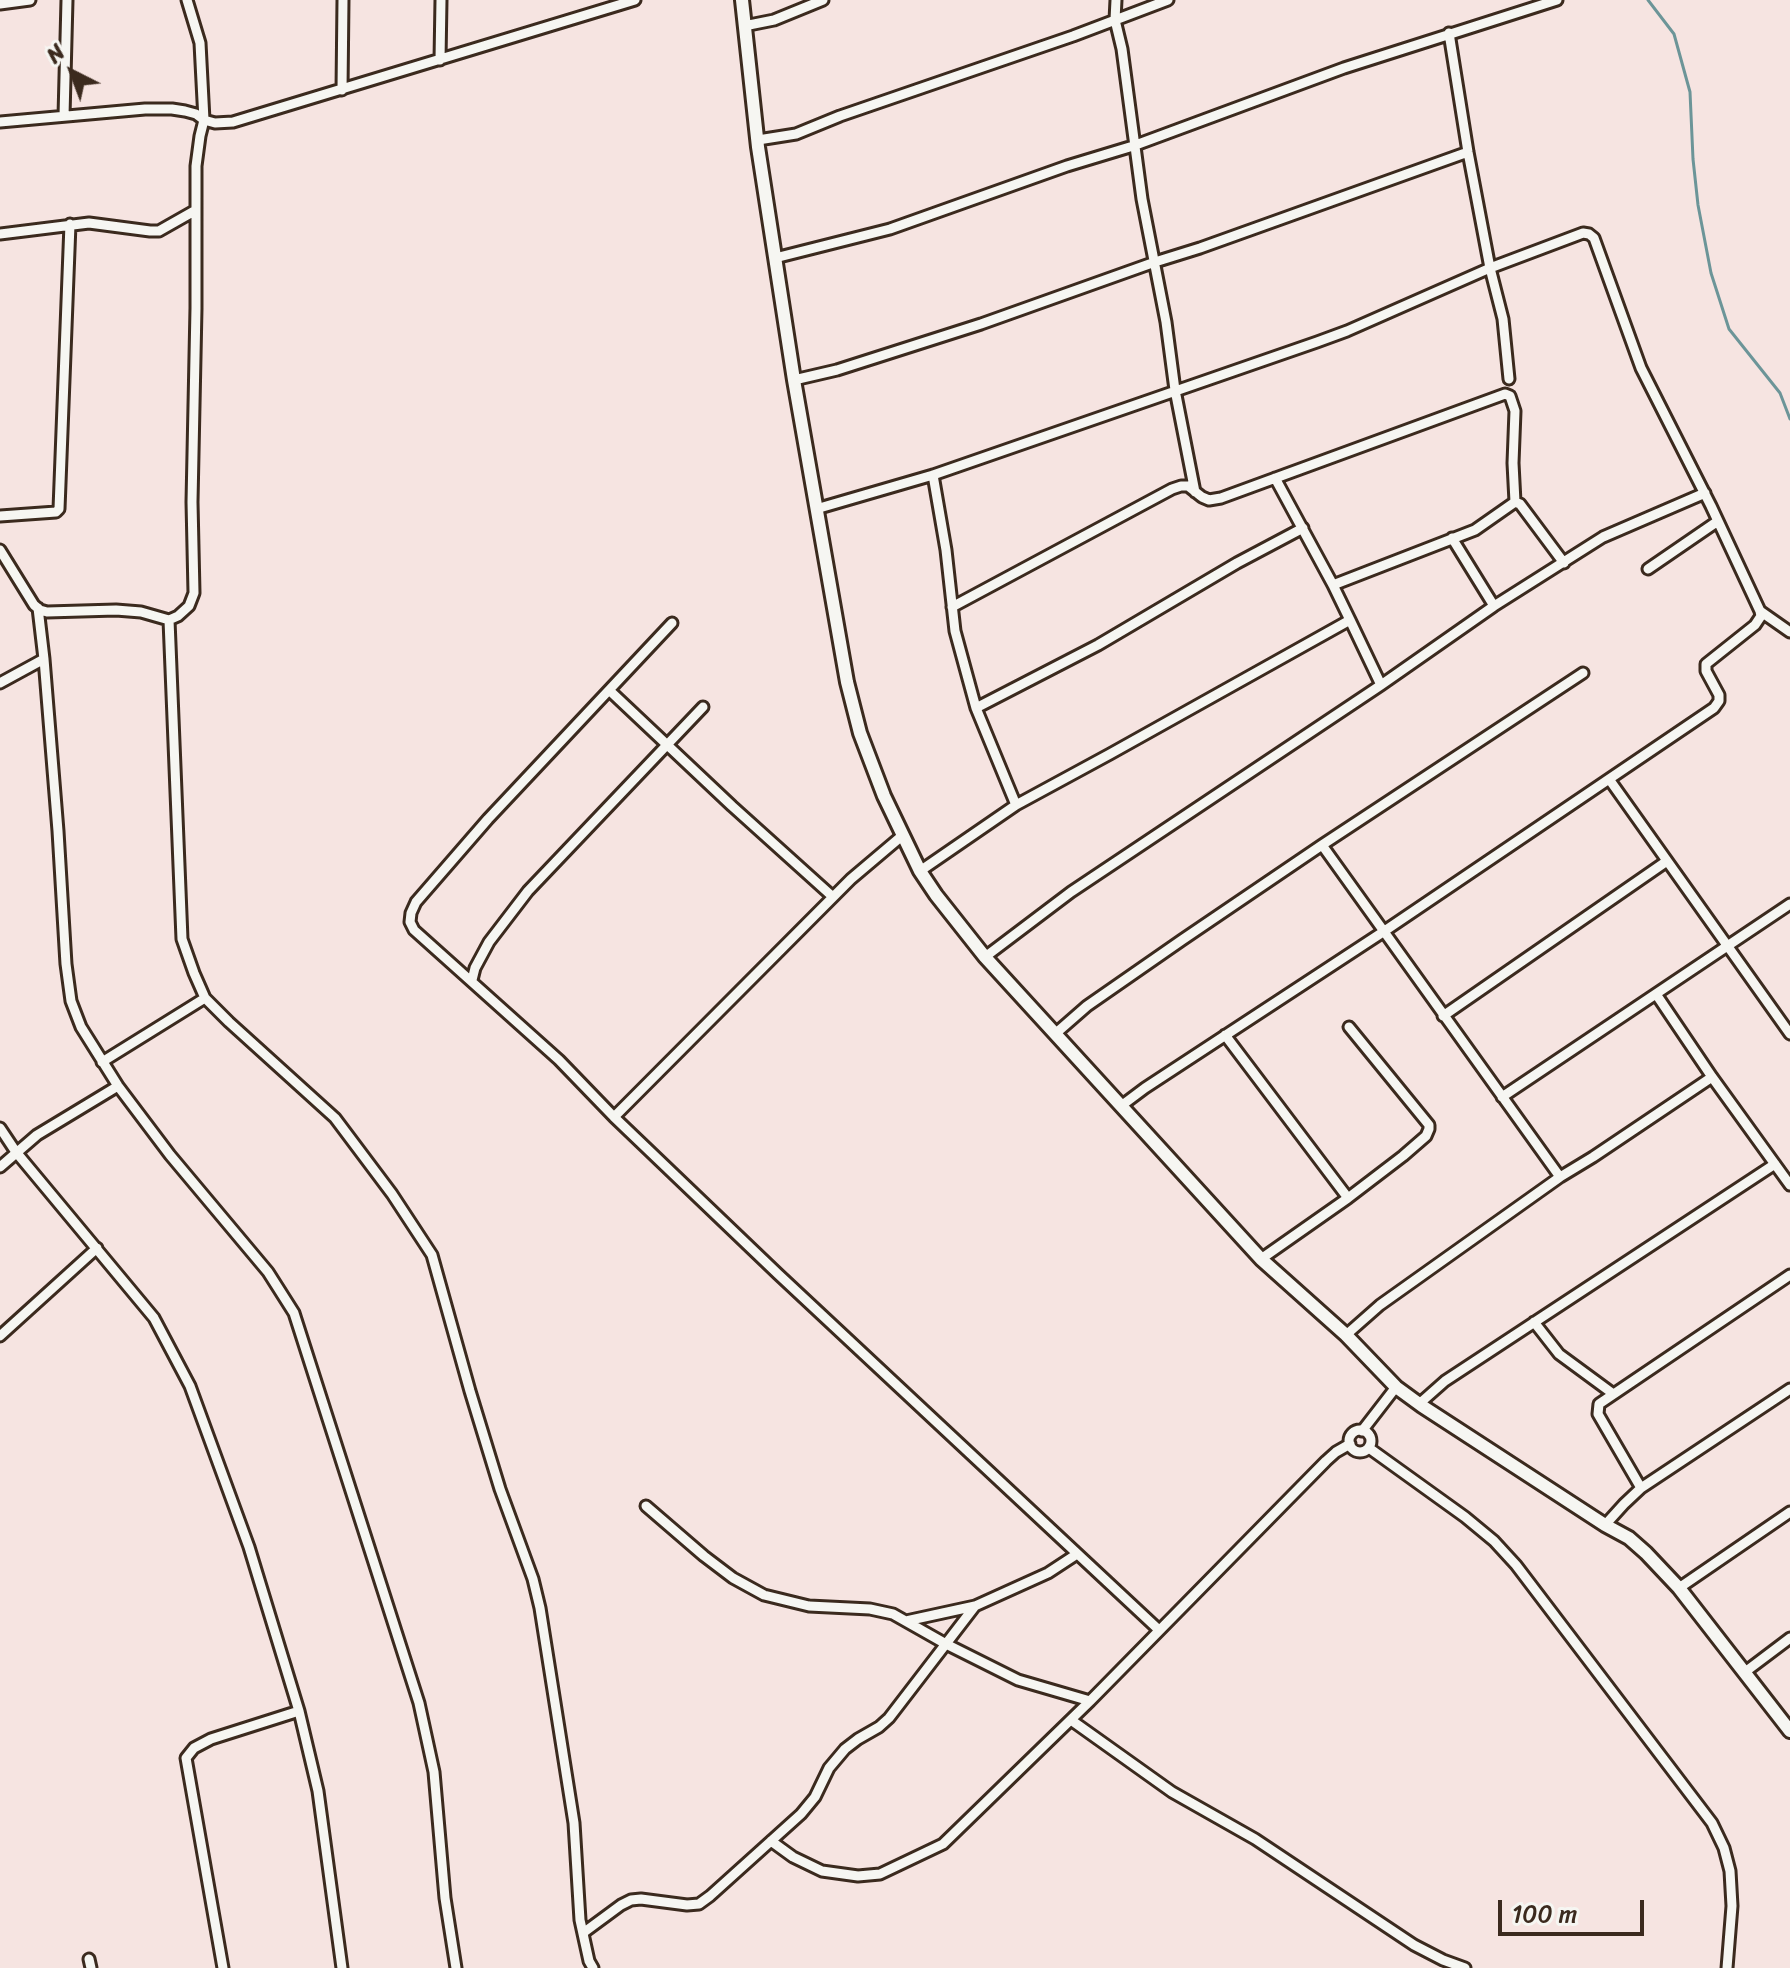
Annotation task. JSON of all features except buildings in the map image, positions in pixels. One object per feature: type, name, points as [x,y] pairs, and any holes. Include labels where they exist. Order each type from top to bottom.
[{"type":"street","points":[[0,4],[30,0]]},
{"type":"street","points":[[64,116],[67,0]]},
{"type":"street","points":[[38,608],[47,612],[89,609],[141,612],[169,620],[189,606],[194,593],[192,502],[196,166],[204,120],[200,43],[187,0]]},
{"type":"street","points":[[342,90],[343,0]]},
{"type":"street","points":[[440,60],[441,0]]},
{"type":"street","points":[[0,122],[145,109],[172,109],[196,114],[215,123],[233,122],[632,0]]},
{"type":"street","points":[[742,0],[775,258],[847,682],[860,733],[884,796],[920,871],[985,957],[1261,1259],[1346,1335],[1396,1387],[1629,1538],[1646,1553],[1679,1588],[1790,1731]]},
{"type":"street","points":[[744,26],[774,20],[823,0]]},
{"type":"street","points":[[1116,0],[1115,20],[1122,49],[1133,146],[1195,492]]},
{"type":"street","points":[[758,140],[796,134],[1168,0]]},
{"type":"street","points":[[775,258],[890,229],[1067,166],[1133,146],[1316,78],[1557,0]]},
{"type":"street","points":[[1449,33],[1468,152],[1503,319],[1509,379]]},
{"type":"street","points":[[794,380],[837,370],[981,324],[1468,152]]},
{"type":"street","points":[[0,234],[70,224],[107,224],[155,231],[196,210]]},
{"type":"street","points":[[0,516],[56,512],[59,509],[70,224]]},
{"type":"street","points":[[816,509],[933,475],[1347,331],[1490,268],[1583,233],[1594,238],[1641,368],[1705,493],[1760,611],[1761,616],[1755,625],[1706,664],[1719,701],[1714,708],[1121,1106]]},
{"type":"street","points":[[952,607],[1172,489],[1188,486],[1209,500],[1221,498],[1505,394],[1510,396],[1515,411],[1515,502]]},
{"type":"street","points":[[933,475],[955,631],[976,708],[1016,805]]},
{"type":"street","points":[[1275,478],[1333,585],[1381,685]]},
{"type":"street","points":[[985,957],[1071,892],[1494,606],[1603,537],[1705,493]]},
{"type":"street","points":[[1515,502],[1520,504],[1564,563]]},
{"type":"street","points":[[1333,585],[1475,530],[1515,502]]},
{"type":"street","points":[[1648,569],[1718,521]]},
{"type":"street","points":[[976,708],[1098,645],[1303,528]]},
{"type":"street","points":[[1452,538],[1494,606]]},
{"type":"street","points":[[0,550],[38,608],[71,1001],[81,1027],[118,1086],[170,1155],[268,1272],[294,1313],[419,1703],[434,1772],[445,1898],[456,1968]]},
{"type":"street","points":[[1760,611],[1790,632]]},
{"type":"street","points":[[169,620],[182,939],[205,998],[335,1118],[392,1194],[432,1255],[470,1391],[540,1608],[574,1823],[580,1920],[593,1968]]},
{"type":"street","points":[[920,871],[1016,805],[1350,620]]},
{"type":"street","points":[[672,623],[488,819],[416,902],[410,922],[414,930],[559,1060],[778,1274],[1159,1630]]},
{"type":"street","points":[[0,683],[44,659]]},
{"type":"street","points":[[1055,1034],[1087,1006],[1322,845],[1583,673]]},
{"type":"street","points":[[609,690],[833,897]]},
{"type":"street","points":[[472,980],[482,954],[505,920],[569,847],[703,707]]},
{"type":"street","points":[[1609,779],[1789,1030]]},
{"type":"street","points":[[614,1117],[851,879],[903,835]]},
{"type":"street","points":[[1322,845],[1560,1177]]},
{"type":"street","points":[[1443,1016],[1667,861]]},
{"type":"street","points":[[1502,1097],[1790,904]]},
{"type":"street","points":[[1656,994],[1790,1185]]},
{"type":"street","points":[[102,1062],[205,998]]},
{"type":"street","points":[[1261,1259],[1403,1156],[1426,1136],[1429,1129],[1429,1125],[1349,1027]]},
{"type":"street","points":[[1225,1035],[1348,1198]]},
{"type":"street","points":[[1346,1335],[1380,1305],[1560,1177],[1712,1077]]},
{"type":"street","points":[[0,1167],[37,1135],[118,1086]]},
{"type":"street","points":[[0,1128],[16,1152],[154,1318],[190,1386],[249,1547],[299,1711],[318,1791],[342,1968]]},
{"type":"street","points":[[1419,1404],[1445,1381],[1775,1164]]},
{"type":"street","points":[[0,1336],[97,1248]]},
{"type":"street","points":[[1641,1488],[1598,1414],[1599,1404],[1790,1275]]},
{"type":"street","points":[[1534,1322],[1559,1354],[1612,1393]]},
{"type":"street","points":[[771,1841],[793,1857],[822,1871],[858,1876],[880,1874],[943,1844],[1071,1720],[1326,1461],[1350,1444],[1352,1434],[1362,1431],[1396,1387]]},
{"type":"street","points":[[1605,1525],[1641,1488],[1790,1389]]},
{"type":"street","points":[[1362,1431],[1370,1438],[1369,1448]]},
{"type":"street","points":[[1350,1444],[1356,1451],[1363,1452],[1369,1448]]},
{"type":"street","points":[[1369,1448],[1465,1517],[1509,1557],[1712,1823],[1724,1848],[1730,1871],[1732,1906],[1727,1968]]},
{"type":"street","points":[[646,1506],[713,1564],[764,1595],[809,1606],[870,1609],[893,1614],[1018,1680],[1090,1701]]},
{"type":"street","points":[[1679,1588],[1790,1512]]},
{"type":"street","points":[[906,1621],[975,1606],[1048,1573],[1077,1554]]},
{"type":"street","points":[[583,1933],[631,1900],[687,1905],[699,1904],[710,1896],[801,1814],[815,1797],[829,1768],[845,1749],[889,1718],[975,1606]]},
{"type":"street","points":[[1745,1672],[1790,1638]]},
{"type":"street","points":[[223,1968],[186,1758],[194,1748],[211,1739],[299,1711]]},
{"type":"street","points":[[1071,1720],[1172,1792],[1255,1839],[1414,1945],[1465,1968]]},
{"type":"waterway","points":[[1648,0],[1674,34],[1690,92],[1698,205],[1711,273],[1729,329],[1780,393],[1790,419]]}]
